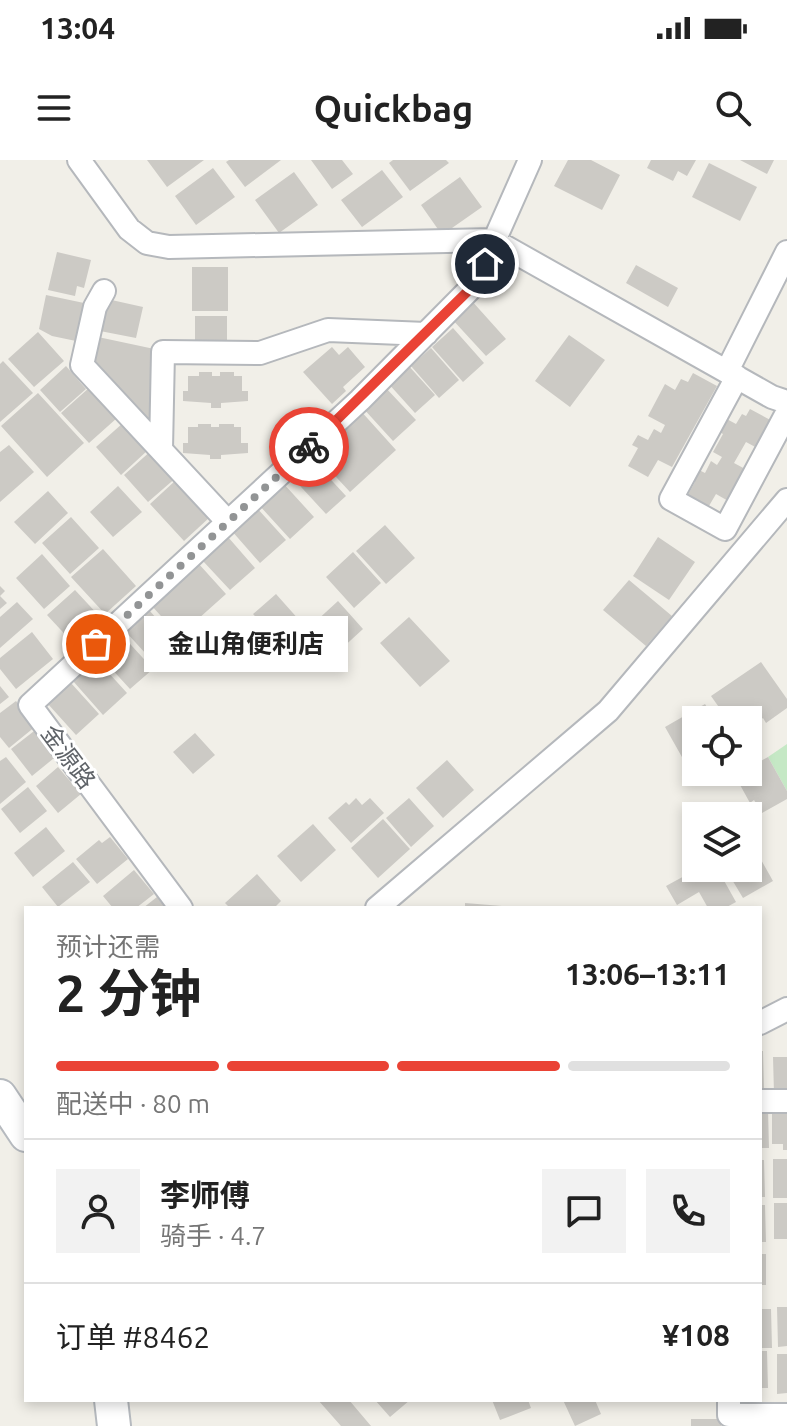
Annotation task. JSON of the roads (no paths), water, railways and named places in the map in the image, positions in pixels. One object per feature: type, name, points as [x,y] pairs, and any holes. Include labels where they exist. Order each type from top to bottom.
[{"type":"main road","points":[[0,1096],[24,1132]]},
{"type":"main road","points":[[111,1402],[114,1426]]},
{"type":"street","points":[[79,160],[129,229],[147,243],[169,247],[493,240],[787,402]]},
{"type":"street","name":"金源路","points":[[180,906],[30,705],[360,400],[475,284],[530,160]]},
{"type":"street","points":[[787,252],[671,499],[725,529],[787,413]]},
{"type":"street","points":[[104,291],[95,307],[82,365],[228,522]]},
{"type":"street","points":[[161,449],[163,352],[260,353],[328,330],[426,334]]},
{"type":"street","points":[[379,906],[608,711],[787,500]]},
{"type":"street","points":[[762,1022],[787,1009]]},
{"type":"street","points":[[762,1101],[787,1101]]},
{"type":"street","points":[[729,1402],[729,1415],[787,1415]]},
{"type":"place","name":"金山角便利店","points":[[96,644]]}]
